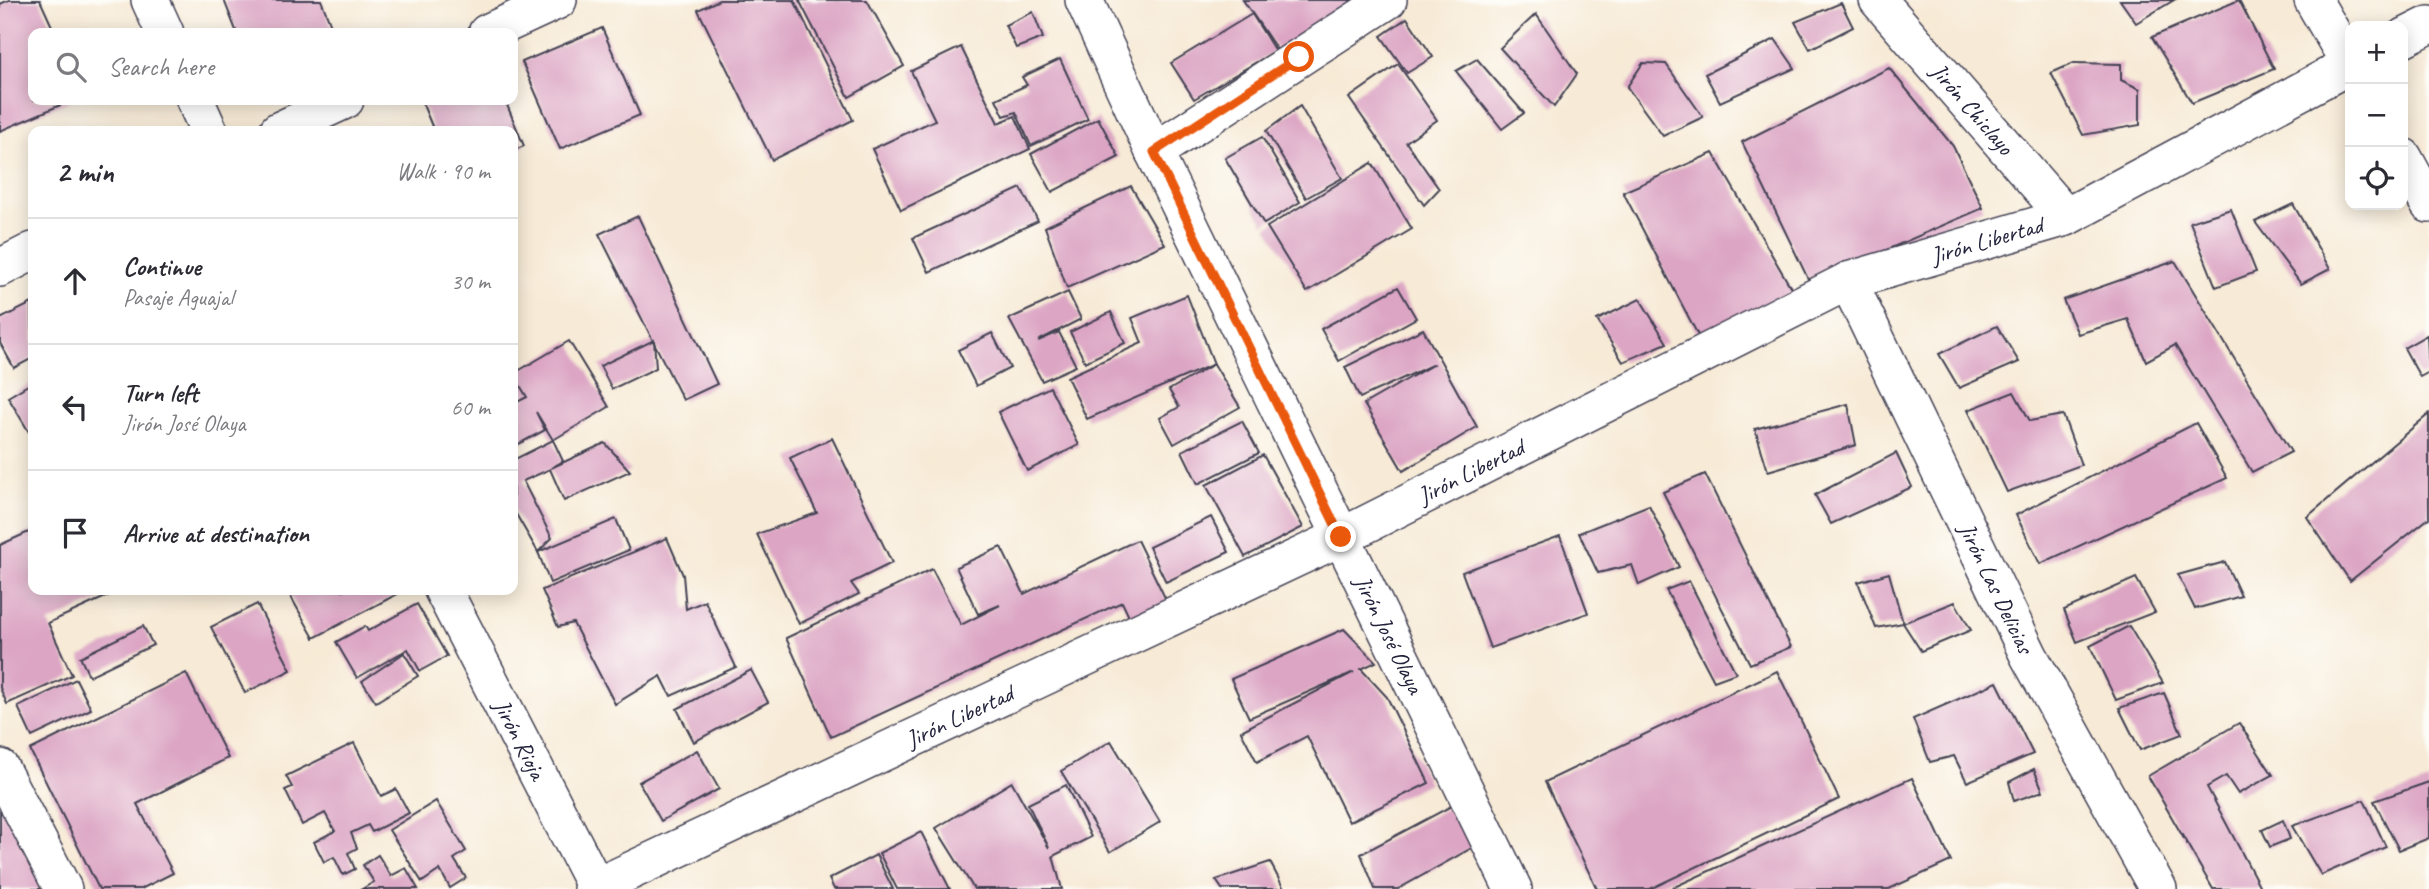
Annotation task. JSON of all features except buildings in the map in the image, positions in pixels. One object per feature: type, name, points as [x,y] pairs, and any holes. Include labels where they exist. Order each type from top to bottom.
[{"type":"street","points":[[150,0],[163,28]]},
{"type":"street","points":[[498,28],[558,0]]},
{"type":"street","name":"Jirón José Olaya","points":[[1084,0],[1154,152],[1513,889]]},
{"type":"street","points":[[1154,152],[1388,0]]},
{"type":"street","name":"Jirón Chiclayo","points":[[1878,0],[2066,217]]},
{"type":"street","points":[[2313,0],[2345,56]]},
{"type":"street","points":[[2408,35],[2429,24]]},
{"type":"street","name":"Jirón Libertad","points":[[595,888],[1341,537],[1848,281],[2066,217],[2345,68]]},
{"type":"street","points":[[197,105],[207,126]]},
{"type":"street","points":[[289,126],[334,105]]},
{"type":"street","points":[[2408,167],[2429,204]]},
{"type":"street","points":[[0,268],[28,254]]},
{"type":"street","name":"Jirón Las Delicias","points":[[1848,281],[2029,656],[2158,889]]},
{"type":"street","name":"Jirón Rioja","points":[[446,595],[595,888]]},
{"type":"street","points":[[0,768],[63,889]]},
{"type":"route","points":[[1299,57],[1154,152],[1341,537]]}]
